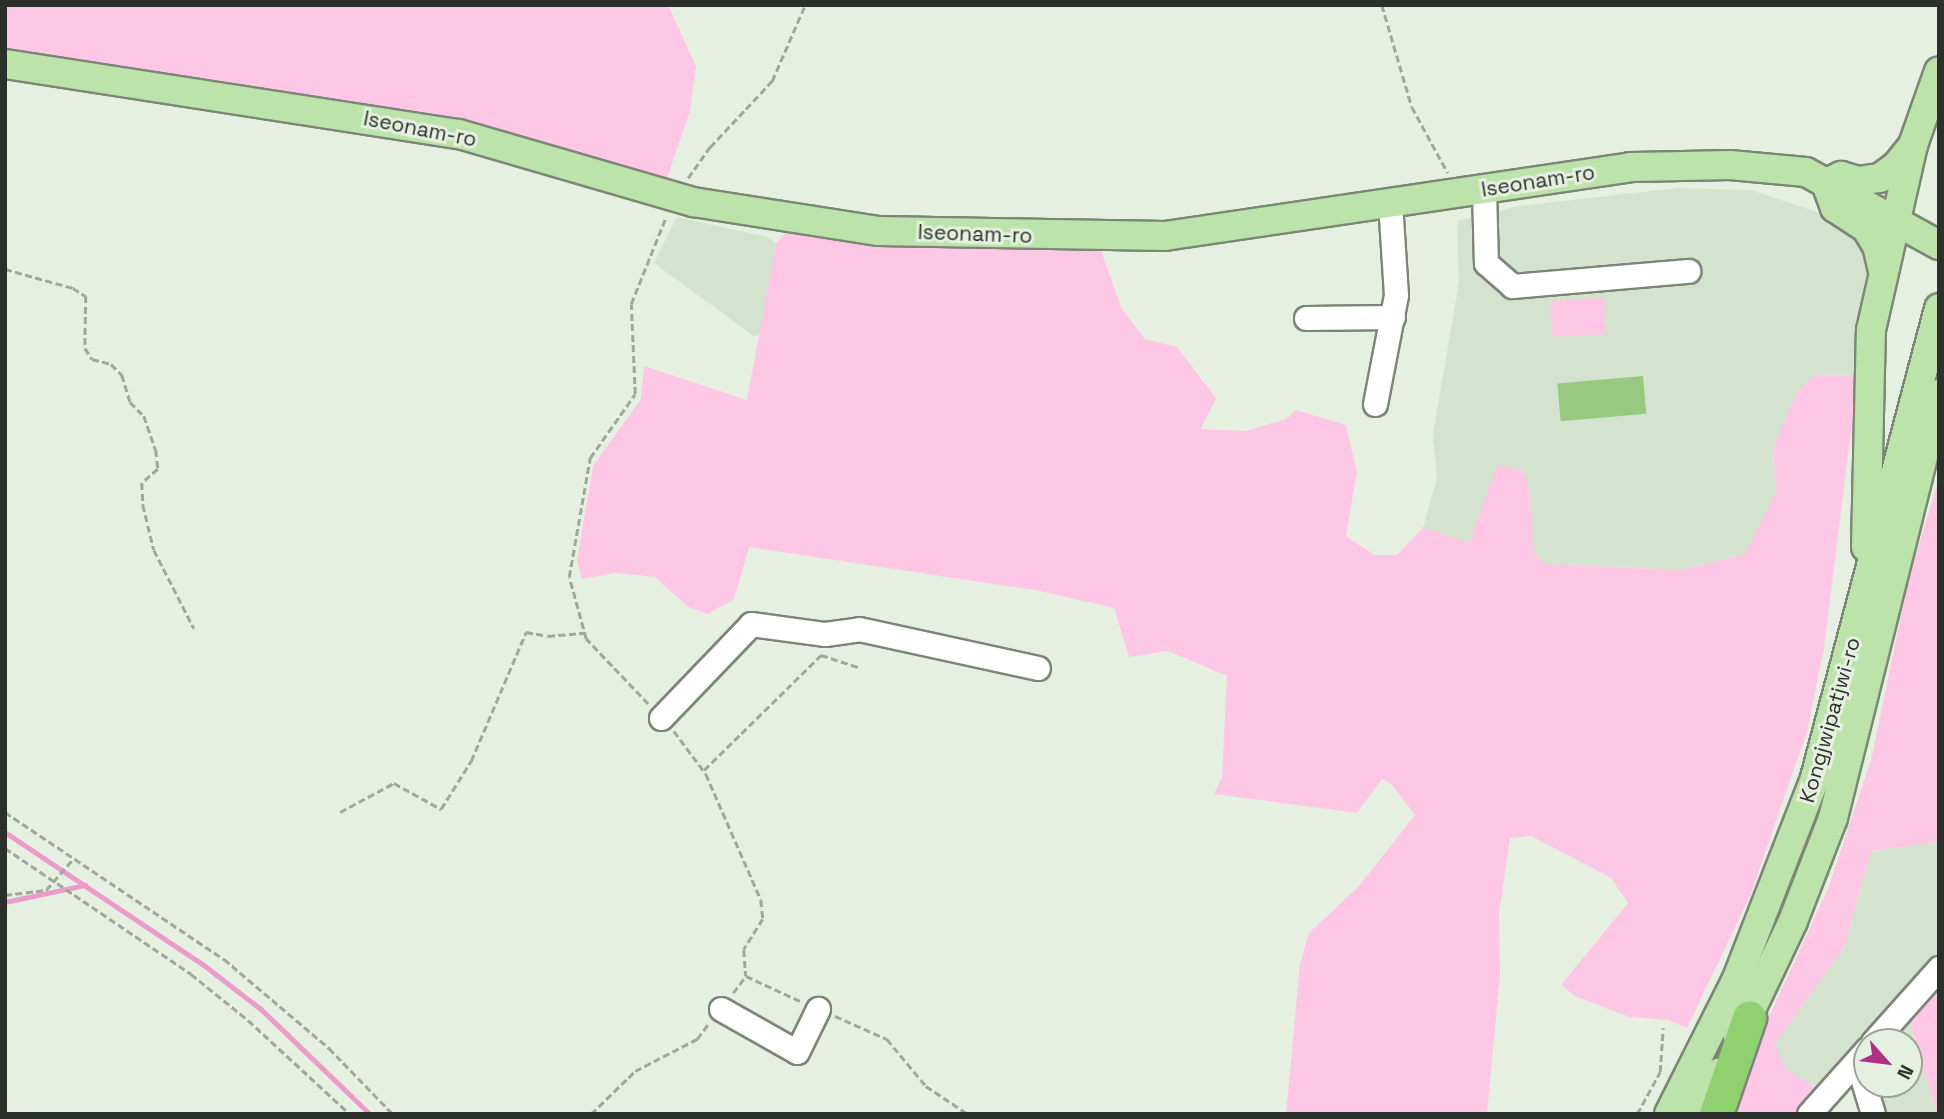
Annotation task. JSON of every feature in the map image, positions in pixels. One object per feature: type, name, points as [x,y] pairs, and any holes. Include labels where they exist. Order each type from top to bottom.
[{"type":"highway","points":[[1716,1114],[1749,1018]]},
{"type":"main road","name":"Iseonam-ro","points":[[5,64],[459,134],[675,197],[879,231],[1085,238],[1165,236],[1630,167],[1718,165],[1806,172],[1939,245]]},
{"type":"main road","points":[[1865,595],[1871,330],[1894,219],[1913,145],[1939,71]]},
{"type":"main road","points":[[1883,272],[1877,246],[1866,228],[1835,208],[1826,183],[1841,176],[1880,178],[1913,145]]},
{"type":"main road","name":"Kongjwipatjwi-ro","points":[[1669,1114],[1737,981],[1815,778],[1939,308]]},
{"type":"main road","name":"Kongjwipatjwi-ro","points":[[1697,1114],[1749,1018],[1833,818],[1939,394]]},
{"type":"street","points":[[1472,191],[1486,263],[1512,286],[1688,271]]},
{"type":"street","points":[[1375,404],[1396,295],[1390,203]]},
{"type":"street","points":[[1306,318],[1393,317]]},
{"type":"street","points":[[661,718],[751,624],[825,634],[859,629],[1038,668]]},
{"type":"street","points":[[1885,1028],[1939,968]]},
{"type":"street","points":[[721,1009],[797,1052],[818,1009]]},
{"type":"street","points":[[1809,1114],[1853,1065]]},
{"type":"path","points":[[746,976],[744,950],[763,919],[761,900],[704,770],[584,633],[569,577],[590,458],[635,394],[631,304],[675,197],[710,147],[772,81],[805,5]]},
{"type":"path","points":[[1382,5],[1412,107],[1472,191]]},
{"type":"path","points":[[5,269],[73,288],[86,296],[85,348],[92,359],[111,364],[122,375],[131,402],[144,416],[156,450],[158,469],[142,483],[144,505],[154,550],[194,628]]},
{"type":"path","points":[[340,811],[394,783],[441,809],[471,761],[526,632],[548,636],[584,633]]},
{"type":"path","points":[[704,770],[821,656],[859,667]]},
{"type":"path","points":[[5,812],[224,959],[330,1048],[393,1114]]},
{"type":"path","points":[[5,848],[239,1012],[350,1114]]},
{"type":"path","points":[[5,895],[46,890],[60,878],[72,859]]},
{"type":"path","points":[[1637,1114],[1660,1072],[1663,1028]]},
{"type":"path","points":[[590,1114],[635,1071]]},
{"type":"path","points":[[954,1114],[963,1111]]},
{"type":"shaded area","points":[[5,5],[668,5],[696,66],[690,111],[662,193],[459,134],[5,52]]},
{"type":"shaded area","points":[[1677,188],[1751,190],[1824,214],[1858,232],[1873,275],[1858,376],[1814,375],[1773,448],[1776,492],[1745,554],[1681,570],[1545,564],[1534,554],[1529,486],[1498,465],[1469,543],[1423,528],[1437,478],[1433,434],[1459,282],[1457,221],[1519,206]]},
{"type":"shaded area","points":[[677,217],[767,237],[776,243],[763,331],[755,337],[654,263]]},
{"type":"shaded area","points":[[790,229],[1100,248],[1122,309],[1145,339],[1177,347],[1216,398],[1201,429],[1246,431],[1286,419],[1296,410],[1346,425],[1357,472],[1346,536],[1375,555],[1397,555],[1423,528],[1469,543],[1497,465],[1523,470],[1529,486],[1534,553],[1545,564],[1681,570],[1745,554],[1776,492],[1773,448],[1797,392],[1814,375],[1858,376],[1824,648],[1807,732],[1750,896],[1687,1028],[1668,1020],[1629,1017],[1575,996],[1561,985],[1628,903],[1611,878],[1531,836],[1510,838],[1499,914],[1500,975],[1487,1114],[1286,1114],[1300,964],[1309,933],[1359,886],[1415,815],[1391,784],[1382,779],[1357,813],[1214,794],[1222,777],[1227,676],[1168,651],[1129,657],[1114,608],[1040,591],[749,547],[734,599],[708,614],[688,607],[655,577],[616,573],[582,579],[577,560],[593,466],[641,399],[644,366],[747,400],[776,243]]},
{"type":"shaded area","points":[[1604,298],[1606,334],[1552,337],[1550,301]]},
{"type":"shaded area","points":[[1939,478],[1939,842],[1871,851],[1844,947],[1775,1044],[1786,1069],[1819,1089],[1797,1114],[1724,1114],[1828,889],[1871,760],[1909,578]]},
{"type":"shaded area","points":[[1939,842],[1939,954],[1873,1028],[1853,1028],[1853,1051],[1819,1089],[1785,1069],[1775,1044],[1844,947],[1871,851]]},
{"type":"shaded area","points":[[1939,988],[1939,1114],[1923,1067],[1923,1028],[1911,1028],[1909,1020]]},
{"type":"shaded area","points":[[1909,1020],[1911,1028],[1902,1028]]},
{"type":"shaded area","points":[[1923,1067],[1937,1114],[1884,1114],[1880,1098],[1923,1098]]},
{"type":"building","points":[[1643,376],[1646,414],[1561,421],[1557,383]]},
{"type":"waterway","points":[[5,832],[204,965],[261,1009],[370,1114]]},
{"type":"waterway","points":[[5,902],[85,885]]}]
